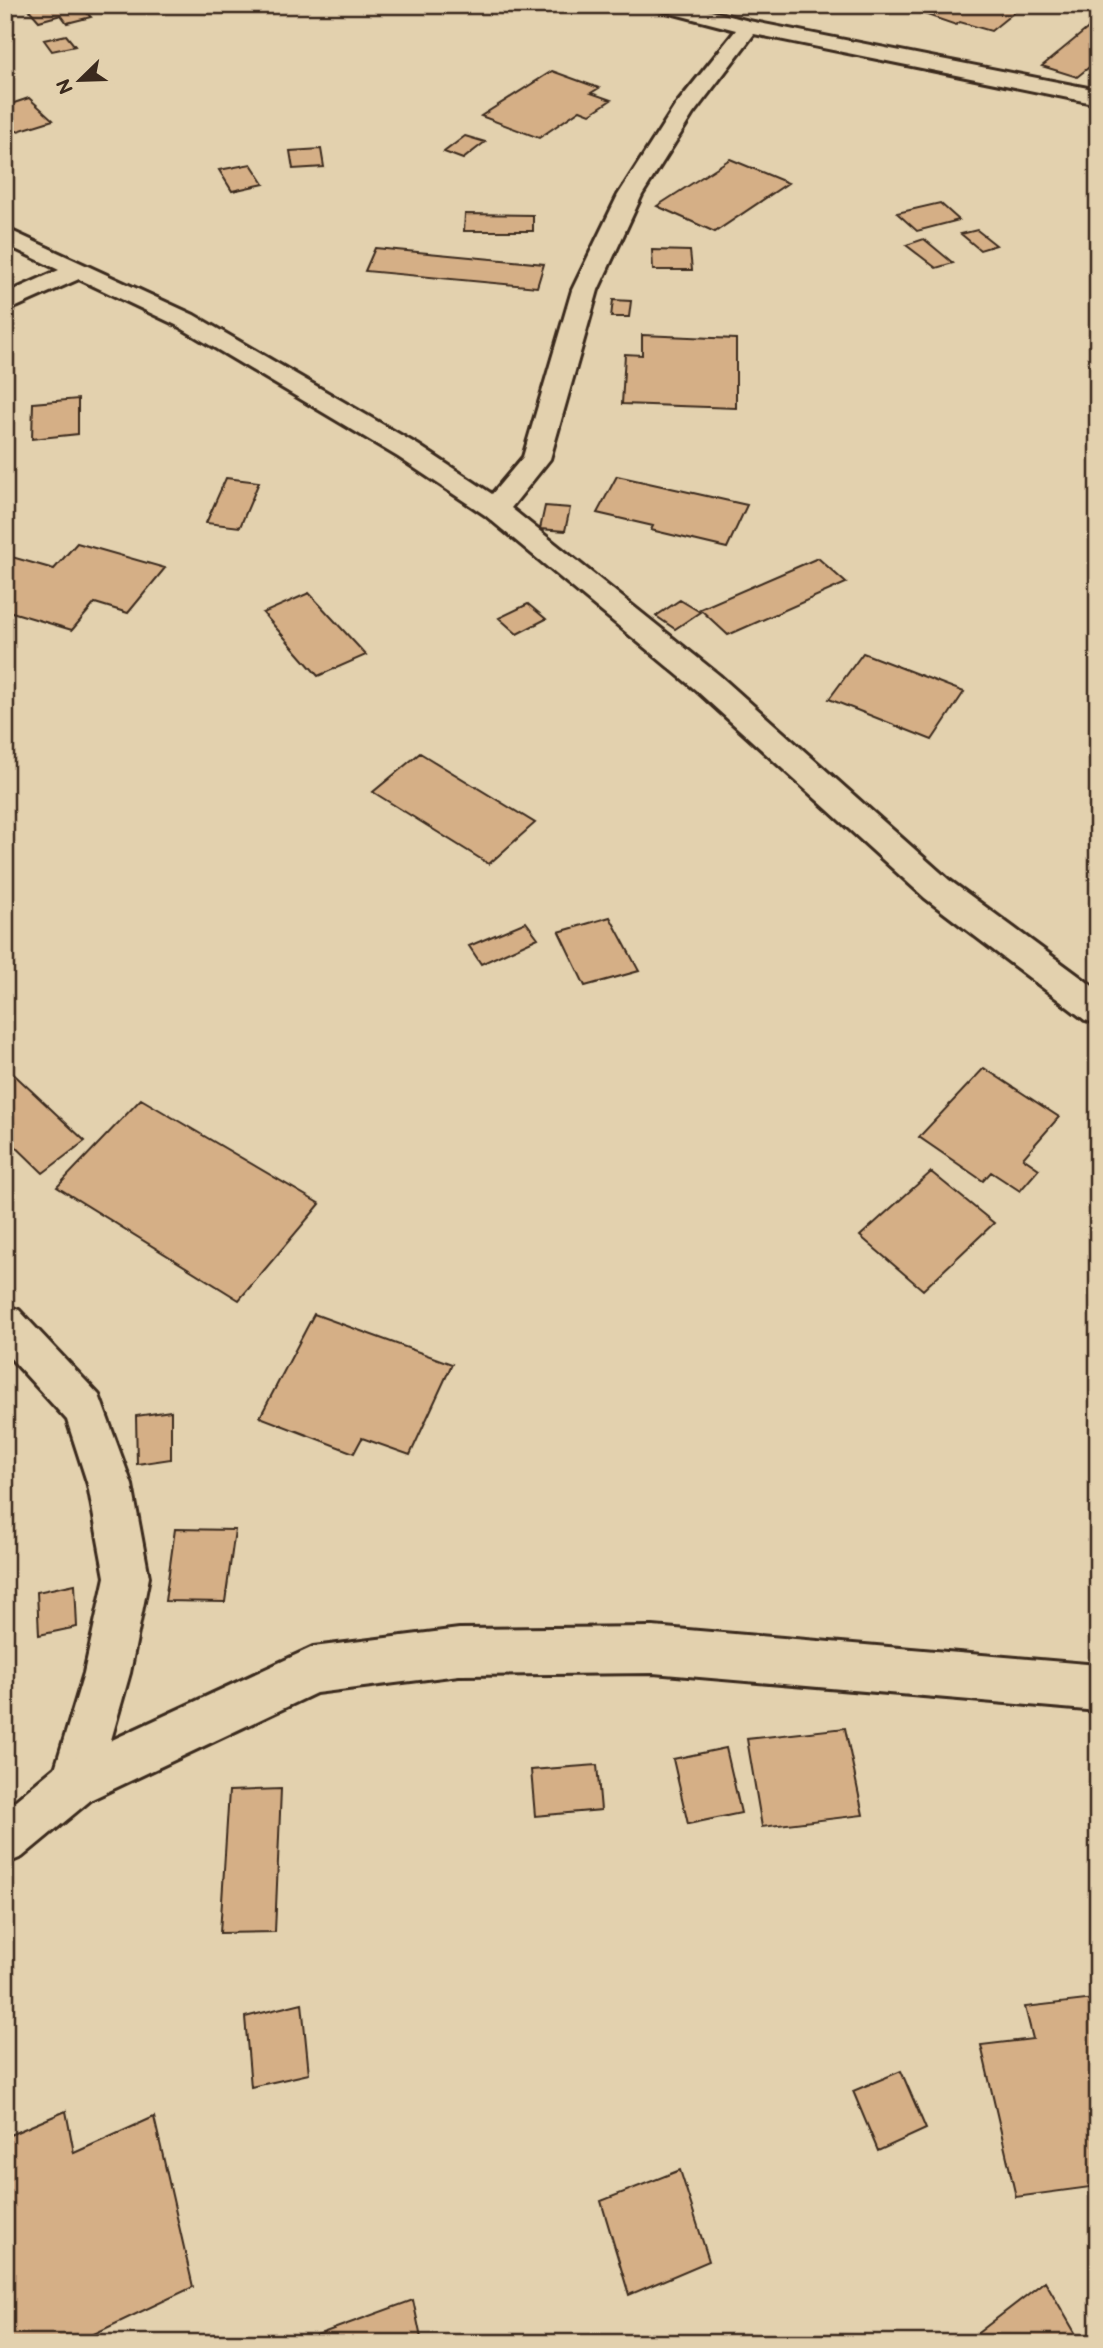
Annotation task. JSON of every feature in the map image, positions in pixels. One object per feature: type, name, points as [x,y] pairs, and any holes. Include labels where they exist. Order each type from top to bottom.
[{"type":"street","points":[[662,5],[749,27],[1098,97]]},
{"type":"street","points":[[495,509],[536,459],[586,290],[630,195],[683,111],[749,27]]},
{"type":"street","points":[[5,235],[185,320],[408,452],[495,509],[708,683],[937,888],[1098,1010]]},
{"type":"street","points":[[5,304],[78,270]]},
{"type":"street","points":[[5,1324],[84,1409],[110,1485],[127,1577],[107,1673],[75,1783]]},
{"type":"street","points":[[5,1840],[75,1783],[313,1670],[459,1652],[653,1650],[1098,1688]]},
{"type":"building","points":[[25,5],[93,5],[82,8],[91,17],[67,23],[61,15],[39,21]]},
{"type":"building","points":[[898,5],[1023,5],[991,31],[960,22],[956,25]]},
{"type":"building","points":[[1098,20],[1098,60],[1077,77],[1042,66]]},
{"type":"building","points":[[66,35],[75,46],[52,51],[44,40]]},
{"type":"building","points":[[552,71],[599,88],[591,93],[611,100],[590,114],[580,110],[539,138],[481,116]]},
{"type":"building","points":[[29,98],[53,120],[5,135],[5,106]]},
{"type":"building","points":[[465,136],[485,142],[463,159],[444,152]]},
{"type":"building","points":[[321,149],[324,167],[293,169],[290,151]]},
{"type":"building","points":[[730,159],[788,183],[715,232],[657,206]]},
{"type":"building","points":[[251,164],[264,184],[232,191],[219,170]]},
{"type":"building","points":[[940,203],[959,220],[917,231],[897,213]]},
{"type":"building","points":[[465,214],[533,215],[533,231],[464,231]]},
{"type":"building","points":[[977,230],[996,245],[980,250],[961,234]]},
{"type":"building","points":[[924,239],[953,263],[936,268],[906,245]]},
{"type":"building","points":[[375,248],[544,264],[537,287],[365,271]]},
{"type":"building","points":[[652,250],[690,251],[692,270],[653,270]]},
{"type":"building","points":[[613,300],[631,301],[629,317],[611,317]]},
{"type":"building","points":[[642,335],[736,339],[736,408],[622,404],[625,354],[642,355]]},
{"type":"building","points":[[78,399],[78,434],[32,439],[33,403]]},
{"type":"building","points":[[617,476],[747,505],[727,548],[651,530],[653,526],[597,513]]},
{"type":"building","points":[[226,478],[259,482],[240,527],[206,523]]},
{"type":"building","points":[[545,506],[570,508],[565,531],[540,529]]},
{"type":"building","points":[[77,543],[165,568],[128,613],[95,603],[72,630],[5,610],[5,555],[54,569]]},
{"type":"building","points":[[818,558],[846,583],[728,635],[700,609]]},
{"type":"building","points":[[309,593],[366,655],[318,676],[263,613]]},
{"type":"building","points":[[680,600],[700,612],[675,629],[656,616]]},
{"type":"building","points":[[528,604],[546,619],[517,634],[499,618]]},
{"type":"building","points":[[863,653],[964,692],[932,740],[829,699]]},
{"type":"building","points":[[420,753],[535,823],[489,864],[373,792]]},
{"type":"building","points":[[610,917],[639,971],[585,986],[559,932]]},
{"type":"building","points":[[526,922],[538,938],[481,964],[469,946]]},
{"type":"building","points":[[5,1066],[85,1141],[43,1173],[5,1136]]},
{"type":"building","points":[[984,1068],[1059,1117],[1023,1158],[1039,1169],[1020,1191],[991,1172],[983,1181],[919,1137]]},
{"type":"building","points":[[141,1099],[320,1204],[239,1300],[57,1187]]},
{"type":"building","points":[[931,1172],[994,1223],[923,1290],[860,1236]]},
{"type":"building","points":[[314,1314],[452,1364],[410,1455],[362,1438],[354,1453],[260,1417]]},
{"type":"building","points":[[171,1411],[171,1459],[137,1464],[136,1416]]},
{"type":"building","points":[[175,1529],[235,1530],[225,1602],[165,1601]]},
{"type":"building","points":[[75,1584],[77,1627],[39,1635],[37,1592]]},
{"type":"building","points":[[845,1728],[863,1815],[762,1827],[747,1739]]},
{"type":"building","points":[[726,1748],[741,1813],[688,1824],[673,1759]]},
{"type":"building","points":[[597,1765],[601,1810],[535,1816],[531,1770]]},
{"type":"building","points":[[281,1789],[275,1932],[220,1933],[229,1791]]},
{"type":"building","points":[[1094,1999],[1098,2013],[1098,2186],[1016,2197],[981,2045],[1033,2039],[1025,2007]]},
{"type":"building","points":[[302,2003],[309,2074],[251,2087],[245,2017]]},
{"type":"building","points":[[901,2071],[926,2129],[878,2151],[853,2091]]},
{"type":"building","points":[[66,2111],[74,2153],[154,2117],[193,2287],[75,2343],[5,2343],[5,2137]]},
{"type":"building","points":[[680,2170],[709,2261],[629,2295],[601,2201]]},
{"type":"building","points":[[1045,2281],[1081,2343],[965,2343]]},
{"type":"building","points":[[413,2300],[422,2343],[295,2343]]}]
